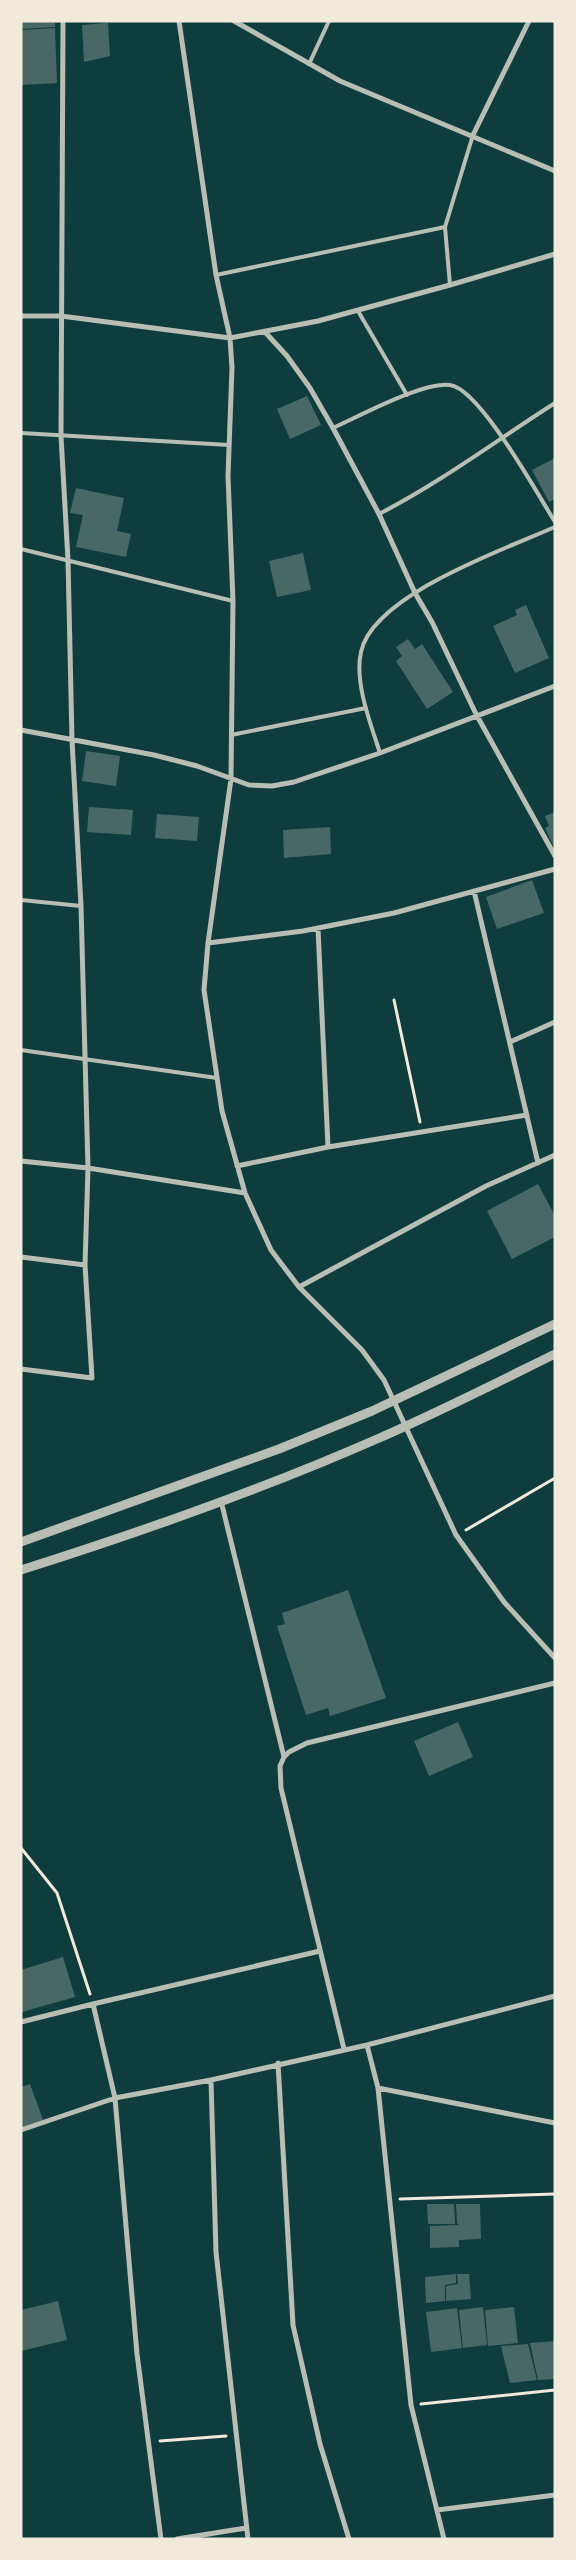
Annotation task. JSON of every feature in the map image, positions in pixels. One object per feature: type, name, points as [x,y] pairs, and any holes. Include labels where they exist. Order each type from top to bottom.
[{"type":"street","points":[[21,1370],[92,1378],[85,1265],[88,1168],[81,906],[72,740],[68,560],[61,436],[63,21]]},
{"type":"street","points":[[178,21],[216,275],[230,338],[229,541],[234,601],[230,779],[208,943],[204,990],[222,1111],[245,1193],[271,1250],[299,1286],[362,1350],[384,1380],[456,1535],[504,1602],[555,1658]]},
{"type":"street","points":[[234,21],[340,81],[555,170]]},
{"type":"street","points":[[473,135],[529,21]]},
{"type":"street","points":[[21,316],[61,316],[230,338],[266,332],[358,310],[555,254]]},
{"type":"street","points":[[266,332],[287,356],[310,388],[334,428],[380,514],[415,593],[432,622],[476,714],[555,856]]},
{"type":"street","points":[[21,730],[154,755],[197,766],[250,785],[272,786],[302,780],[380,753],[476,714],[516,703],[555,686]]},
{"type":"street","points":[[208,943],[318,928],[394,913],[555,869]]},
{"type":"street","points":[[474,891],[538,1162]]},
{"type":"street","points":[[318,928],[328,1147]]},
{"type":"street","points":[[510,1042],[555,1022]]},
{"type":"street","points":[[237,1166],[328,1147],[527,1115]]},
{"type":"street","points":[[299,1286],[486,1186],[555,1155]]},
{"type":"street","points":[[21,1161],[88,1168],[245,1193]]},
{"type":"street","points":[[21,1257],[85,1265]]},
{"type":"street","points":[[21,1542],[211,1475],[394,1400],[555,1324]]},
{"type":"street","points":[[21,1570],[221,1501],[284,1477],[405,1426],[555,1354]]},
{"type":"street","points":[[221,1501],[284,1757]]},
{"type":"street","points":[[344,2049],[281,1788],[280,1766],[284,1757],[289,1752],[307,1743],[555,1683]]},
{"type":"street","points":[[21,2022],[320,1951]]},
{"type":"street","points":[[21,2130],[115,2098],[211,2080],[367,2045],[555,1996]]},
{"type":"street","points":[[93,2004],[115,2098],[136,2354],[161,2539]]},
{"type":"street","points":[[367,2045],[378,2088],[411,2405],[444,2539]]},
{"type":"street","points":[[278,2064],[293,2325],[320,2444],[349,2539]]},
{"type":"street","points":[[211,2080],[216,2252],[248,2539]]},
{"type":"street","points":[[378,2088],[555,2123]]},
{"type":"street","points":[[437,2510],[555,2495]]},
{"type":"street","points":[[177,2539],[246,2528]]},
{"type":"lane","points":[[309,64],[329,21]]},
{"type":"lane","points":[[450,285],[445,227],[473,135]]},
{"type":"lane","points":[[216,275],[445,227]]},
{"type":"lane","points":[[358,310],[407,395]]},
{"type":"lane","points":[[334,428],[407,395],[435,385],[451,385],[463,390],[502,437],[555,522]]},
{"type":"lane","points":[[380,514],[414,496],[555,403]]},
{"type":"lane","points":[[21,433],[229,445]]},
{"type":"lane","points":[[380,753],[366,708],[359,666],[361,650],[381,618],[415,593],[451,573],[555,527]]},
{"type":"lane","points":[[21,548],[234,601]]},
{"type":"lane","points":[[230,735],[366,708]]},
{"type":"lane","points":[[21,900],[81,906]]},
{"type":"lane","points":[[21,1050],[217,1078]]},
{"type":"path","points":[[394,1000],[422,1132]]},
{"type":"path","points":[[456,1535],[555,1478]]},
{"type":"path","points":[[21,1848],[57,1893],[93,2004]]},
{"type":"path","points":[[389,2199],[555,2194]]},
{"type":"path","points":[[411,2405],[555,2390]]},
{"type":"path","points":[[148,2442],[237,2436]]},
{"type":"building","points":[[21,21],[55,21],[55,27],[21,29]]},
{"type":"building","points":[[108,23],[110,56],[84,62],[82,25]]},
{"type":"building","points":[[55,28],[57,83],[21,85],[21,30]]},
{"type":"building","points":[[307,396],[321,425],[290,439],[277,409]]},
{"type":"building","points":[[555,458],[555,499],[549,502],[532,470]]},
{"type":"building","points":[[76,488],[124,498],[117,531],[131,534],[126,557],[76,547],[83,515],[70,513]]},
{"type":"building","points":[[303,553],[311,590],[277,597],[269,561]]},
{"type":"building","points":[[526,605],[549,658],[515,673],[493,626],[517,615],[515,610]]},
{"type":"building","points":[[408,639],[415,649],[422,644],[453,692],[427,709],[396,661],[402,656],[396,647]]},
{"type":"building","points":[[86,751],[120,756],[116,786],[82,781]]},
{"type":"building","points":[[89,807],[133,810],[131,835],[87,832]]},
{"type":"building","points":[[555,812],[555,850],[545,828],[549,826],[545,816]]},
{"type":"building","points":[[157,814],[199,817],[197,841],[155,838]]},
{"type":"building","points":[[330,827],[331,854],[284,858],[283,830]]},
{"type":"building","points":[[532,880],[544,913],[497,929],[486,897]]},
{"type":"building","points":[[538,1184],[555,1216],[555,1237],[512,1259],[487,1211]]},
{"type":"building","points":[[348,1590],[386,1698],[330,1716],[328,1708],[306,1715],[277,1626],[285,1624],[282,1613]]},
{"type":"building","points":[[458,1722],[473,1757],[429,1776],[414,1741]]},
{"type":"building","points":[[63,1957],[75,1997],[22,2012],[21,1970]]},
{"type":"building","points":[[30,2084],[43,2120],[21,2128],[21,2087]]},
{"type":"building","points":[[427,2204],[454,2204],[455,2224],[428,2224]]},
{"type":"building","points":[[456,2204],[480,2204],[481,2239],[459,2240],[459,2247],[430,2248],[430,2226],[459,2225],[457,2223]]},
{"type":"building","points":[[456,2274],[456,2283],[445,2285],[445,2301],[426,2303],[425,2277]]},
{"type":"building","points":[[457,2274],[469,2274],[471,2299],[446,2301],[446,2286],[458,2284]]},
{"type":"building","points":[[58,2301],[67,2340],[21,2351],[21,2310]]},
{"type":"building","points":[[483,2307],[487,2345],[463,2348],[459,2310]]},
{"type":"building","points":[[514,2307],[518,2343],[488,2346],[485,2310]]},
{"type":"building","points":[[457,2308],[462,2348],[431,2352],[426,2312]]},
{"type":"building","points":[[555,2341],[555,2379],[538,2380],[530,2343]]},
{"type":"building","points":[[528,2344],[537,2380],[510,2383],[501,2346]]}]
